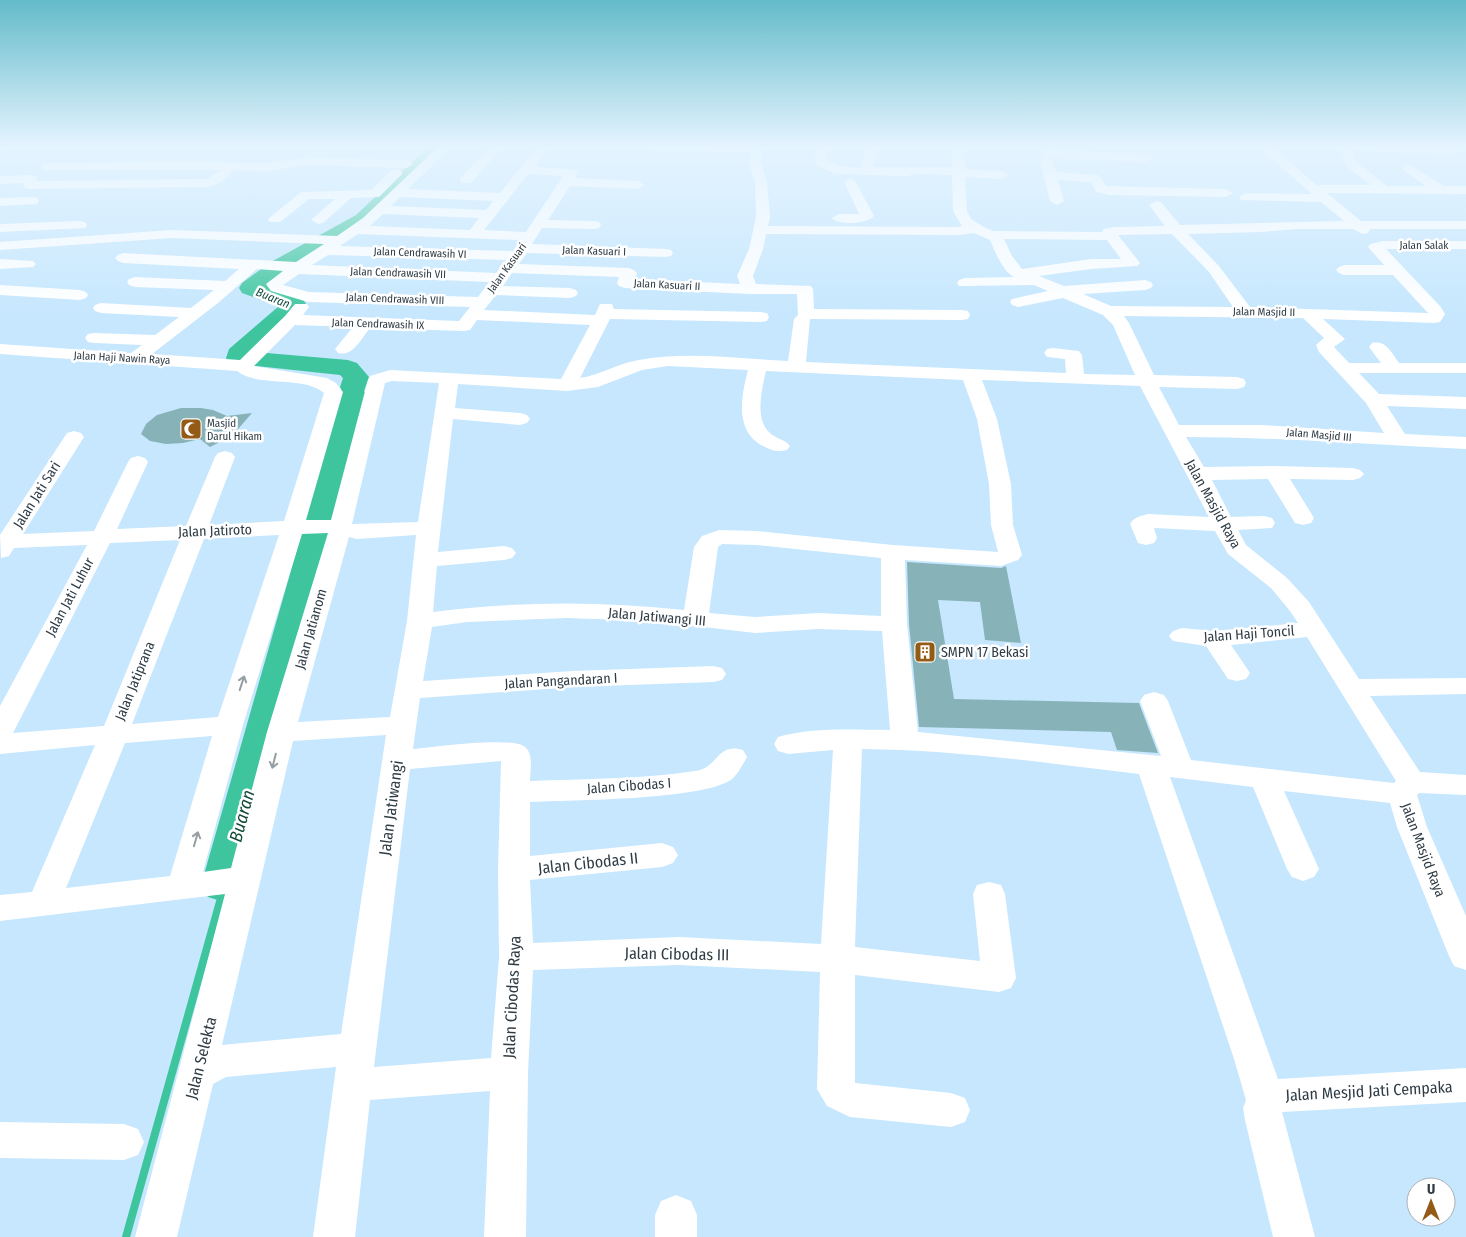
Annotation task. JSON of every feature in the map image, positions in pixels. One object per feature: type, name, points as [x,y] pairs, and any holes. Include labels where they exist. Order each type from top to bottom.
[{"type":"street","points":[[275,219],[295,204]]},
{"type":"street","points":[[318,220],[337,204]]},
{"type":"street","points":[[134,359],[227,286],[280,266],[356,230],[387,204]]},
{"type":"street","points":[[473,235],[498,204]]},
{"type":"street","points":[[502,274],[551,204]]},
{"type":"street","points":[[762,204],[762,224],[756,249],[745,276],[750,289],[806,289],[806,314],[962,315]]},
{"type":"street","points":[[762,224],[865,218],[867,216],[861,204]]},
{"type":"street","name":"Jalan Masjid Raya","points":[[960,204],[963,220],[982,232],[996,237],[1012,268],[1028,278],[1109,311],[1122,324],[1147,382],[1172,431],[1198,474],[1236,550],[1279,583],[1300,607],[1352,688],[1406,788],[1412,828],[1466,956]]},
{"type":"street","points":[[1332,204],[1382,245]]},
{"type":"street","points":[[1346,204],[1354,206]]},
{"type":"street","points":[[1156,205],[1214,269],[1245,312]]},
{"type":"street","points":[[381,210],[490,214]]},
{"type":"street","points":[[1190,215],[1189,217],[1202,229]]},
{"type":"street","points":[[0,228],[96,224]]},
{"type":"street","points":[[115,224],[142,224],[129,238]]},
{"type":"street","points":[[762,224],[1111,236]]},
{"type":"street","points":[[965,282],[1028,278],[1091,264],[1132,263],[1111,236],[1109,232],[1114,230],[1262,228],[1296,224],[1363,230]]},
{"type":"street","points":[[502,274],[594,225]]},
{"type":"street","points":[[1317,234],[1466,225]]},
{"type":"street","points":[[356,230],[473,235]]},
{"type":"street","name":"Jalan Cendrawasih VI","points":[[0,246],[189,234],[330,242],[502,274]]},
{"type":"street","points":[[473,235],[502,274],[604,312],[761,317]]},
{"type":"street","points":[[1382,245],[1375,247],[1397,270]]},
{"type":"street","name":"Jalan Salak","points":[[1382,245],[1466,245]]},
{"type":"street","name":"Jalan Kasuari I","points":[[502,274],[666,253]]},
{"type":"street","name":"Jalan Cendrawasih VII","points":[[123,258],[502,274]]},
{"type":"street","points":[[0,264],[28,264]]},
{"type":"street","name":"Jalan Cendrawasih VIII","points":[[280,266],[274,284],[283,290],[308,297],[502,274]]},
{"type":"street","points":[[1344,270],[1397,270]]},
{"type":"street","name":"Jalan Masjid II","points":[[1109,311],[1163,310],[1307,313],[1419,319],[1434,318],[1437,314],[1397,270]]},
{"type":"street","name":"Jalan Kasuari II","points":[[502,274],[629,273],[625,283],[750,289]]},
{"type":"street","points":[[502,274],[570,293]]},
{"type":"street","name":"Jalan Cendrawasih IX","points":[[291,320],[364,324],[502,274]]},
{"type":"street","points":[[1018,302],[1061,292],[1142,279],[1163,310]]},
{"type":"street","points":[[135,282],[227,286]]},
{"type":"street","points":[[0,290],[80,295]]},
{"type":"street","points":[[249,361],[291,320],[308,297]]},
{"type":"street","points":[[101,308],[194,313]]},
{"type":"street","points":[[567,385],[604,312]]},
{"type":"street","points":[[1307,313],[1336,339],[1325,347],[1374,400],[1399,441]]},
{"type":"street","points":[[797,365],[802,319]]},
{"type":"street","points":[[344,348],[364,324]]},
{"type":"street","points":[[94,338],[156,340]]},
{"type":"street","points":[[1378,347],[1394,368]]},
{"type":"street","name":"Jalan Haji Nawin Raya","points":[[0,349],[134,359],[249,361]]},
{"type":"street","points":[[1053,352],[1073,355],[1076,379]]},
{"type":"street","name":"Jalan Haji Nawin Raya","points":[[249,361],[244,368],[249,371],[320,382],[334,392],[316,527]]},
{"type":"street","points":[[449,379],[567,385],[598,382],[627,368],[650,362],[700,361],[1147,382],[1238,382]]},
{"type":"street","points":[[759,364],[754,385],[752,408],[754,426],[762,437],[780,446]]},
{"type":"street","points":[[1346,368],[1466,368]]},
{"type":"street","name":"Jalan Jatianom","points":[[237,880],[281,732],[316,527],[378,380],[390,375],[449,379]]},
{"type":"street","points":[[695,620],[706,547],[710,541],[719,538],[756,538],[893,552],[1001,559],[1010,555],[1002,525],[1000,484],[987,418],[971,375]]},
{"type":"street","name":"Jalan Jatiwangi","points":[[334,1237],[357,1049],[402,724],[420,621],[425,560],[449,379]]},
{"type":"street","points":[[1374,400],[1466,403]]},
{"type":"street","points":[[445,413],[520,419]]},
{"type":"street","points":[[1320,415],[1330,435]]},
{"type":"street","name":"Jalan Masjid III","points":[[1172,431],[1262,430],[1399,441],[1466,443]]},
{"type":"street","name":"Jalan Jati Sari","points":[[3,545],[74,437]]},
{"type":"street","name":"Jalan Jatiprana","points":[[43,903],[114,735],[225,457]]},
{"type":"street","name":"Jalan Jati Luhur","points":[[0,732],[102,536],[138,462]]},
{"type":"street","points":[[1275,472],[1303,518]]},
{"type":"street","points":[[1198,474],[1275,472],[1354,474]]},
{"type":"street","points":[[1146,538],[1141,524],[1148,521],[1264,523]]},
{"type":"street","points":[[190,885],[228,726],[316,527]]},
{"type":"street","name":"Jalan Jatiroto","points":[[3,545],[102,536],[196,531],[316,527],[358,532],[429,528]]},
{"type":"street","points":[[893,552],[894,624],[905,740]]},
{"type":"street","points":[[425,560],[504,553]]},
{"type":"street","name":"Jalan Jatiwangi III","points":[[420,621],[467,615],[567,611],[652,614],[755,625],[818,621],[894,624]]},
{"type":"street","name":"Jalan Haji Toncil","points":[[1182,636],[1214,639],[1315,629]]},
{"type":"street","points":[[1214,639],[1237,673]]},
{"type":"street","name":"Jalan Pangandaran I","points":[[409,690],[574,679],[713,674]]},
{"type":"street","points":[[1352,688],[1466,686]]},
{"type":"street","points":[[1154,701],[1165,767],[1265,1100],[1262,1108],[1264,1120],[1294,1237]]},
{"type":"street","points":[[281,732],[402,724]]},
{"type":"street","points":[[0,744],[228,726]]},
{"type":"street","points":[[848,739],[838,916],[836,1089],[850,1100],[951,1110]]},
{"type":"street","points":[[788,744],[848,739],[905,740],[1028,751],[1264,778],[1406,788],[1466,785]]},
{"type":"street","name":"Jalan Cibodas Raya","points":[[397,760],[508,751],[515,754],[516,758],[514,792],[516,958],[509,1073],[505,1237]]},
{"type":"street","name":"Jalan Cibodas I","points":[[514,792],[616,788],[702,781],[722,772],[733,757]]},
{"type":"street","points":[[1264,778],[1303,869]]},
{"type":"street","name":"Jalan Cibodas II","points":[[514,870],[662,855]]},
{"type":"street","points":[[0,908],[237,880]]},
{"type":"street","name":"Jalan Selekta","points":[[156,1237],[197,1074],[237,880]]},
{"type":"street","name":"Jalan Cibodas III","points":[[516,958],[679,951],[838,959],[999,978],[990,894]]},
{"type":"street","points":[[197,1074],[220,1061],[357,1049]]},
{"type":"street","points":[[353,1085],[509,1073]]},
{"type":"street","name":"Jalan Mesjid Jati Cempaka","points":[[1265,1100],[1271,1096],[1466,1085]]},
{"type":"street","points":[[0,1140],[124,1142]]},
{"type":"building","name":"Masjid Darul Hikam","points":[[181,408],[213,410],[227,416],[252,413],[232,436],[210,447],[200,439],[166,444],[150,441],[141,434],[146,424],[157,415]]},
{"type":"building","name":"SMPN 17 Bekasi","points":[[907,562],[1001,568],[1006,566],[1021,643],[985,640],[980,602],[938,600],[954,699],[1139,703],[1158,753],[1117,750],[1111,732],[919,727],[909,624]]},
{"type":"waterway","name":"Buaran","points":[[353,387],[356,377],[348,368],[238,358],[238,354],[295,304],[250,288],[279,267],[363,219],[379,204]]},
{"type":"waterway","name":"Buaran","points":[[224,885],[323,511],[352,393]]},
{"type":"waterway","name":"Buaran","points":[[221,899],[224,887]]},
{"type":"waterway","name":"Buaran","points":[[126,1237],[221,898]]},
{"type":"place","name":"Masjid Darul Hikam","points":[[191,429]]},
{"type":"place","name":"SMPN 17 Bekasi","points":[[925,652]]}]
